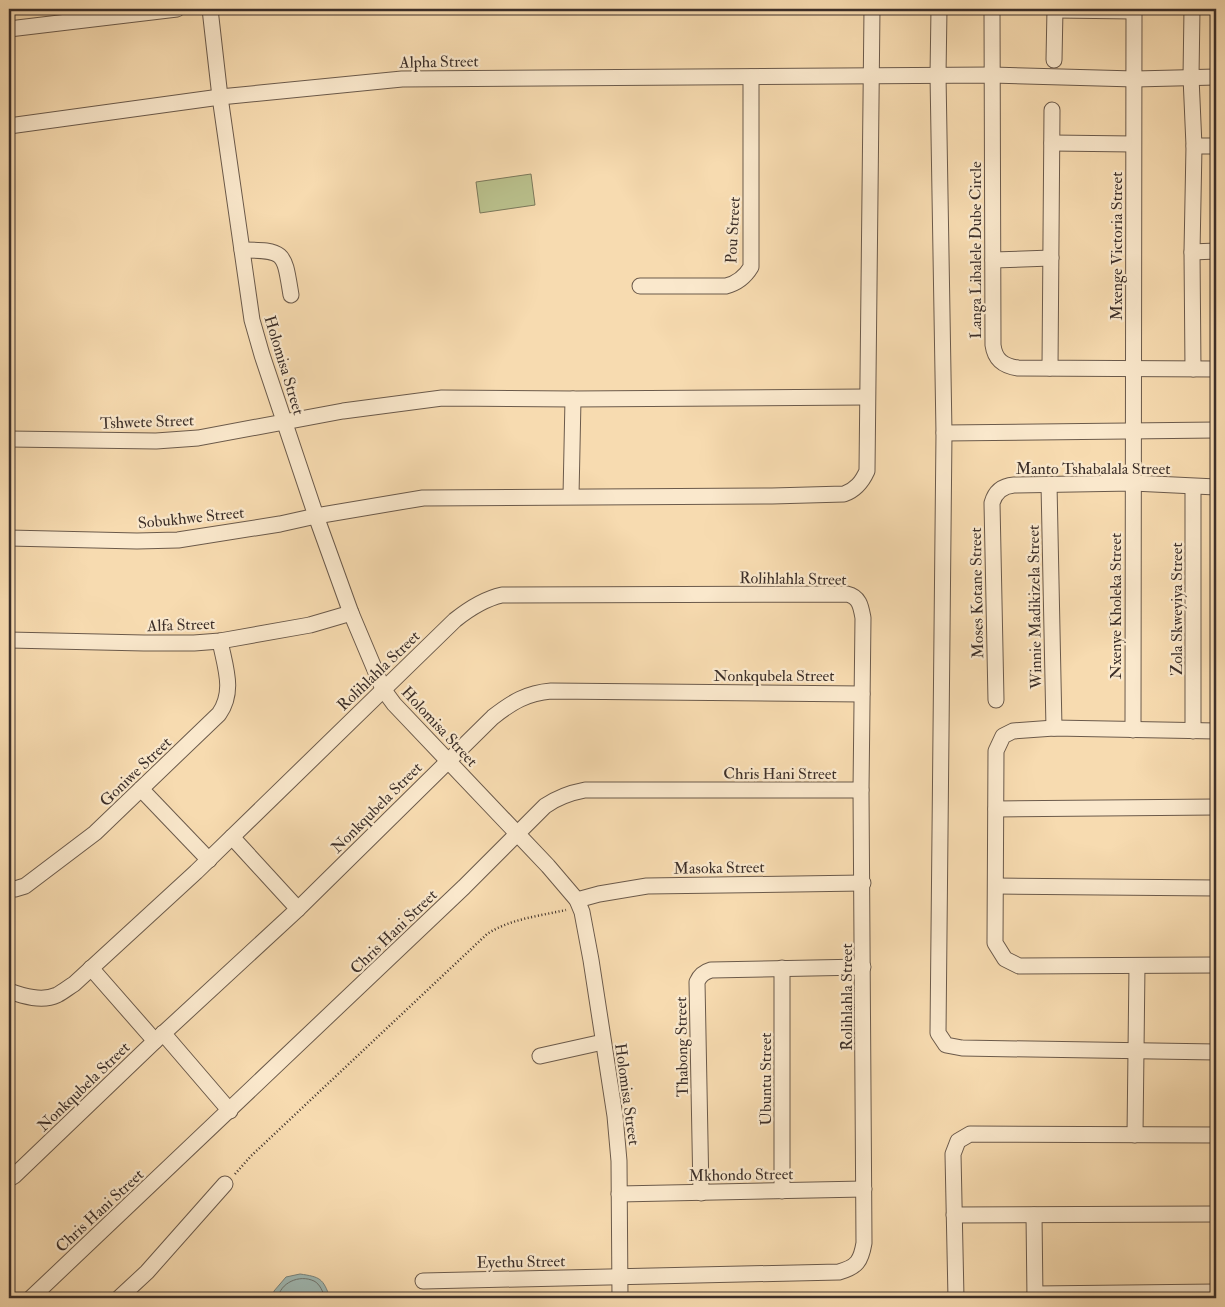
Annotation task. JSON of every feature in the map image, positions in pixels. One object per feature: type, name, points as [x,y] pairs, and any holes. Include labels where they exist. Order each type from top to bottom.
[{"type":"street","points":[[9,29],[177,9]]},
{"type":"street","name":"Holomisa Street","points":[[210,9],[220,97],[252,320],[316,516],[351,613],[383,689],[403,715],[548,866],[578,904],[591,960],[615,1116],[620,1194],[620,1298]]},
{"type":"street","name":"Sobukhwe Street","points":[[9,538],[158,541],[280,524],[423,498],[772,496],[848,492],[859,486],[867,470],[872,9]]},
{"type":"street","points":[[939,9],[938,75],[944,433],[938,1033],[946,1045],[962,1048],[1216,1052]]},
{"type":"street","name":"Langa Libalele Dube Circle","points":[[992,9],[993,345],[996,356],[1002,362],[1013,367],[1216,369]]},
{"type":"street","points":[[1192,9],[1191,77],[1194,146],[1192,252],[1193,369]]},
{"type":"street","points":[[1054,60],[1055,10],[1134,10]]},
{"type":"street","name":"Mxenge Victoria Street","points":[[1133,483],[1134,10]]},
{"type":"street","name":"Alpha Street","points":[[9,126],[220,97],[402,78],[938,75],[1135,79],[1216,77]]},
{"type":"street","name":"Pou Street","points":[[640,286],[726,286],[733,284],[743,277],[751,267],[751,77]]},
{"type":"street","points":[[1050,368],[1052,110]]},
{"type":"street","points":[[1052,144],[1133,144]]},
{"type":"street","points":[[1194,146],[1216,146]]},
{"type":"street","points":[[242,250],[271,251],[280,256],[286,266],[291,295]]},
{"type":"street","points":[[1192,252],[1216,251]]},
{"type":"street","points":[[993,260],[1051,258]]},
{"type":"street","name":"Tshwete Street","points":[[9,439],[156,441],[198,438],[343,411],[434,398],[867,397]]},
{"type":"street","points":[[571,496],[573,399]]},
{"type":"street","points":[[944,433],[1216,430]]},
{"type":"street","name":"Manto Tshabalala Street","points":[[1001,489],[1014,485],[1133,483],[1216,487]]},
{"type":"street","name":"Nxenye Kholeka Street","points":[[1133,483],[1133,730]]},
{"type":"street","name":"Winnie Madikizela Street","points":[[1048,484],[1054,728]]},
{"type":"street","name":"Zola Skweyiya Street","points":[[1193,487],[1193,731]]},
{"type":"street","name":"Moses Kotane Street","points":[[996,700],[992,503],[995,495],[1001,489]]},
{"type":"street","name":"Rolihlahla Street","points":[[9,991],[23,996],[44,998],[56,996],[74,984],[209,860],[455,620],[481,602],[496,596],[847,594],[855,597],[861,604],[863,618],[861,790],[864,1189],[862,1253],[857,1263],[847,1270],[839,1272],[620,1277]]},
{"type":"street","name":"Alfa Street","points":[[9,640],[152,643],[220,641],[310,625],[351,613]]},
{"type":"street","name":"Goniwe Street","points":[[9,887],[15,889],[25,886],[95,834],[212,721],[224,707],[227,699],[228,680],[220,641]]},
{"type":"street","name":"Nonkqubela Street","points":[[9,1179],[298,909],[493,717],[519,698],[538,692],[862,694]]},
{"type":"street","points":[[1216,731],[1054,728],[1013,731],[1003,736],[996,751],[995,943],[1005,959],[1018,966],[1216,965]]},
{"type":"street","points":[[141,789],[209,860]]},
{"type":"street","name":"Chris Hani Street","points":[[31,1298],[230,1111],[518,835],[545,806],[557,798],[568,793],[585,790],[861,790]]},
{"type":"street","points":[[996,809],[1216,807]]},
{"type":"street","points":[[232,837],[298,909]]},
{"type":"street","name":"Masoka Street","points":[[578,904],[599,894],[646,886],[862,883]]},
{"type":"street","points":[[996,886],[1216,888]]},
{"type":"street","points":[[1135,1135],[1137,966]]},
{"type":"street","name":"Thabong Street","points":[[701,1192],[698,979],[703,973],[711,970],[863,967]]},
{"type":"street","points":[[91,968],[230,1111]]},
{"type":"street","name":"Ubuntu Street","points":[[782,968],[782,1191]]},
{"type":"street","points":[[540,1056],[603,1042]]},
{"type":"street","points":[[956,1298],[953,1154],[958,1141],[970,1134],[1216,1135]]},
{"type":"street","points":[[119,1298],[147,1272],[225,1184]]},
{"type":"street","name":"Mkhondo Street","points":[[620,1194],[864,1189]]},
{"type":"street","points":[[1034,1214],[1035,1296],[1216,1292]]},
{"type":"street","points":[[954,1215],[1216,1214]]},
{"type":"street","name":"Eyethu Street","points":[[423,1281],[620,1277]]},
{"type":"path","points":[[225,1184],[251,1156],[487,934],[498,926],[578,904]]},
{"type":"green space","points":[[531,174],[535,205],[480,213],[476,182]]},
{"type":"water","points":[[300,1274],[312,1276],[323,1282],[330,1298],[273,1298],[274,1291],[286,1277]]}]
